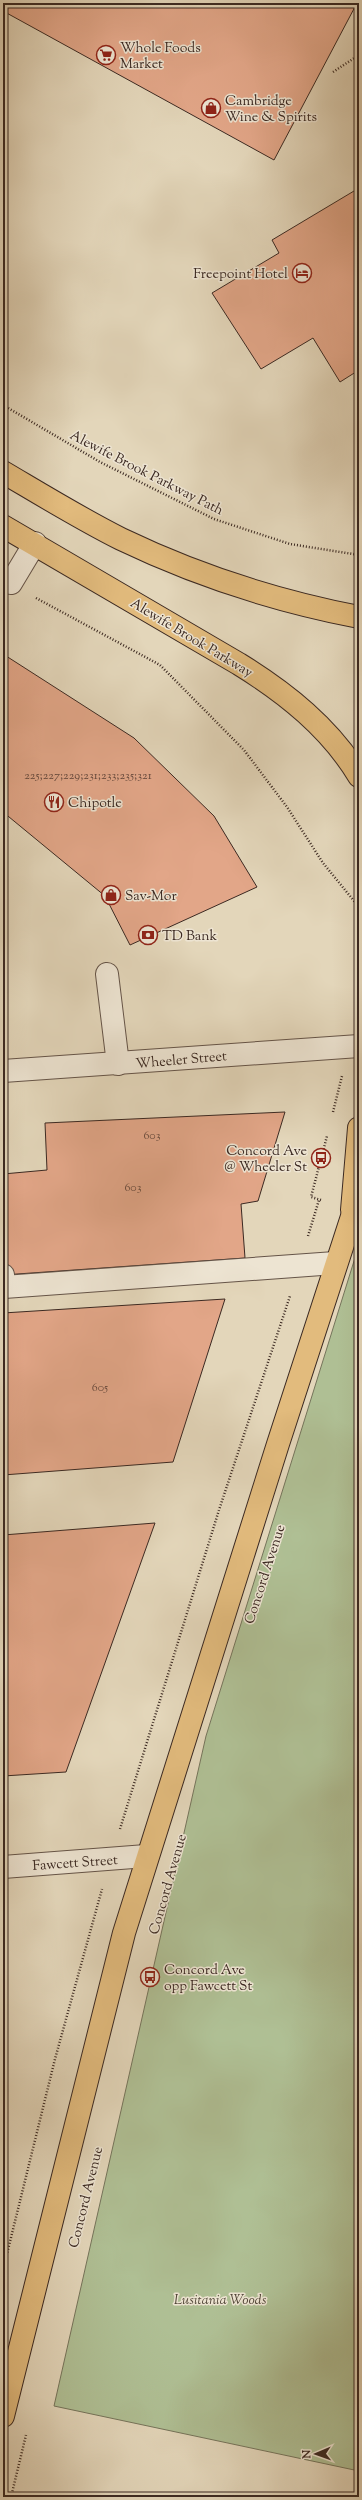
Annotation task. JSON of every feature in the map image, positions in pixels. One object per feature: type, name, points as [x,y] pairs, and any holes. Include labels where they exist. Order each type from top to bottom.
[{"type":"main road","points":[[3,472],[120,538],[176,564],[264,595],[359,617]]},
{"type":"main road","name":"Alewife Brook Parkway","points":[[3,526],[35,543],[274,687],[310,716],[333,740],[359,776]]},
{"type":"main road","name":"Concord Avenue","points":[[3,2416],[100,2025],[146,1856],[355,1203],[359,1128]]},
{"type":"street","points":[[11,583],[35,543]]},
{"type":"street","points":[[107,974],[118,1064]]},
{"type":"street","name":"Wheeler Street","points":[[3,1071],[359,1046]]},
{"type":"street","points":[[3,1275],[4,1287],[335,1263]]},
{"type":"street","name":"Fawcett Street","points":[[3,1867],[146,1856]]},
{"type":"path","points":[[333,72],[359,55]]},
{"type":"path","name":"Alewife Brook Parkway Path","points":[[3,405],[100,462],[214,519],[290,544],[359,555]]},
{"type":"path","points":[[11,583],[160,665],[244,750],[287,807],[322,863],[359,907]]},
{"type":"path","points":[[333,1114],[339,1091]]},
{"type":"path","points":[[3,2270],[57,2052],[111,1859],[219,1510],[319,1200],[311,1197],[329,1129]]},
{"type":"path","points":[[11,2497],[28,2428]]},
{"type":"green space","name":"Lusitania Woods","points":[[359,1245],[359,2471],[54,2406],[206,1736]]},
{"type":"building","points":[[3,3],[357,3],[274,160],[3,11]]},
{"type":"building","name":"Freepoint Hotel","points":[[359,188],[359,370],[340,382],[313,338],[261,369],[212,293],[279,253],[272,240]]},
{"type":"building","points":[[3,654],[134,738],[214,816],[257,887],[130,945],[105,896],[3,812]]},
{"type":"building","points":[[285,1112],[258,1201],[241,1204],[245,1258],[3,1275],[3,1174],[47,1170],[45,1123]]},
{"type":"building","points":[[225,1299],[173,1462],[3,1475],[3,1313]]},
{"type":"building","points":[[155,1523],[66,1772],[3,1776],[3,1535]]},
{"type":"place","name":"Whole Foods Market","points":[[106,55]]},
{"type":"place","name":"Cambridge Wine & Spirits","points":[[211,108]]},
{"type":"place","name":"Freepoint Hotel","points":[[302,273]]},
{"type":"place","name":"Chipotle","points":[[54,802]]},
{"type":"place","name":"Sav-Mor","points":[[111,895]]},
{"type":"place","name":"TD Bank","points":[[148,935]]},
{"type":"place","name":"Concord Ave @ Wheeler St","points":[[321,1158]]},
{"type":"place","name":"Concord Ave opp Fawcett St","points":[[150,1977]]}]
